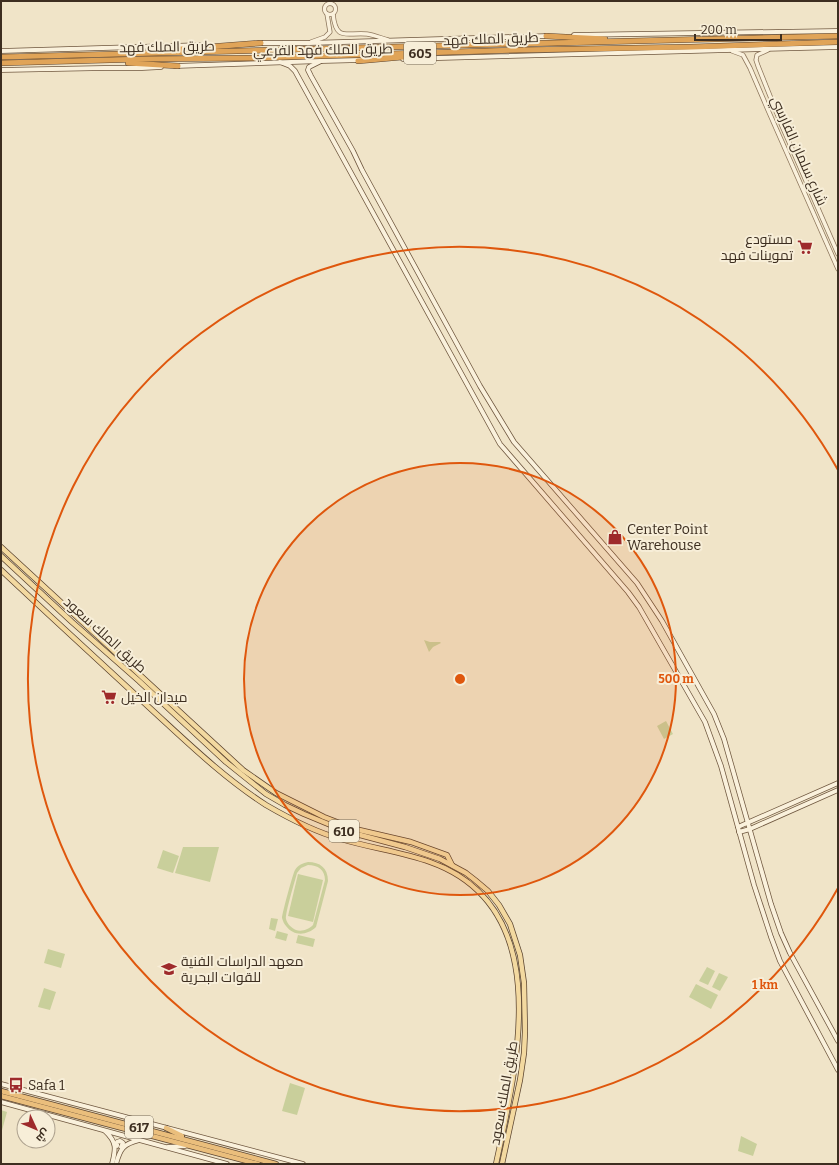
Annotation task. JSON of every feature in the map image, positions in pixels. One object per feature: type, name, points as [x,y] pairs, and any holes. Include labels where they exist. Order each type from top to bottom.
[{"type":"highway","points":[[546,36],[656,40]]},
{"type":"highway","name":"طريق الملك فهد","points":[[1,57],[838,36]]},
{"type":"highway","name":"طريق الملك فهد","points":[[1,63],[255,58],[838,42]]},
{"type":"highway","points":[[101,55],[261,43]]},
{"type":"highway","points":[[358,60],[484,51]]},
{"type":"highway","points":[[91,61],[178,66]]},
{"type":"highway","name":"617","points":[[1,1091],[276,1164]]},
{"type":"highway","name":"617","points":[[1,1096],[258,1164]]},
{"type":"highway","points":[[166,1128],[186,1140]]},
{"type":"main road","name":"طريق الملك فهد الفرعي","points":[[1,51],[546,36],[838,31]]},
{"type":"main road","name":"طريق الملك فهد الفرعي","points":[[1,70],[142,68],[280,62],[838,47]]},
{"type":"main road","points":[[321,61],[309,67],[308,70],[480,386],[499,418],[514,442],[637,583],[662,620],[714,714],[724,739],[771,904],[781,933],[790,953],[838,1042]]},
{"type":"main road","points":[[280,62],[290,66],[295,71],[500,444],[628,592],[639,607],[705,722],[721,766],[739,832],[771,937],[780,961],[838,1070]]},
{"type":"main road","points":[[1,547],[243,770],[276,793],[299,805],[355,829],[411,842],[447,855],[452,865]]},
{"type":"main road","name":"طريق الملك سعود","points":[[1,556],[72,622],[139,680],[226,762],[266,794],[304,814],[345,831],[405,847],[440,859],[475,880],[488,891],[499,905],[510,924],[518,946],[521,960],[525,1002],[524,1053],[520,1080],[502,1164]]},
{"type":"main road","name":"طريق الملك سعود","points":[[1,570],[206,759],[246,792],[288,818],[312,829],[339,839],[421,860],[444,868],[466,881],[484,897],[493,908],[506,933],[515,961],[517,980],[518,1041],[513,1076],[496,1164]]},
{"type":"main road","points":[[738,827],[838,783]]},
{"type":"main road","points":[[739,832],[750,829],[838,790]]},
{"type":"main road","points":[[2,1085],[303,1164]]},
{"type":"main road","points":[[1,1102],[227,1164]]},
{"type":"main road","points":[[105,1131],[114,1142],[117,1155],[116,1164]]},
{"type":"main road","points":[[112,1164],[117,1155],[126,1145],[140,1140]]},
{"type":"main road","points":[[166,1148],[189,1145]]},
{"type":"street","points":[[309,43],[325,37],[330,32],[327,14],[324,10],[325,1]]},
{"type":"street","points":[[325,6],[331,3],[334,6],[334,24],[336,30],[340,33],[366,34],[391,41]]},
{"type":"street","points":[[327,14],[333,14]]},
{"type":"street","name":"شارع سلمان الفارسي","points":[[732,50],[743,55],[750,68],[838,269]]},
{"type":"street","points":[[758,66],[756,60],[757,54],[770,50]]},
{"type":"street","points":[[750,68],[749,62],[752,60],[758,66]]},
{"type":"street","name":"شارع سلمان الفارسي","points":[[758,66],[785,133],[838,254]]},
{"type":"green space","points":[[424,640],[441,643],[433,647],[429,652]]},
{"type":"green space","points":[[666,721],[673,734],[664,739],[657,726]]},
{"type":"green space","points":[[183,847],[219,847],[210,882],[175,873]]},
{"type":"green space","points":[[163,850],[179,856],[173,873],[157,868]]},
{"type":"green space","points":[[308,862],[316,863],[325,869],[328,876],[328,881],[316,927],[309,932],[301,934],[289,930],[282,918],[295,870],[302,864]],"holes":[[[312,865],[318,867],[324,873],[325,880],[313,925],[310,928],[298,931],[287,923],[287,910],[297,873],[301,868]]]},
{"type":"green space","points":[[298,874],[323,880],[313,922],[288,916]]},
{"type":"green space","points":[[271,918],[278,919],[275,931],[269,929]]},
{"type":"green space","points":[[277,931],[288,934],[286,941],[275,938]]},
{"type":"green space","points":[[298,935],[315,939],[313,947],[296,943]]},
{"type":"green space","points":[[48,949],[65,954],[61,968],[44,963]]},
{"type":"green space","points":[[707,967],[715,971],[708,985],[699,981]]},
{"type":"green space","points":[[719,973],[728,977],[720,991],[712,987]]},
{"type":"green space","points":[[696,984],[718,995],[711,1009],[689,997]]},
{"type":"green space","points":[[44,988],[56,992],[50,1010],[38,1007]]},
{"type":"green space","points":[[290,1083],[305,1088],[297,1115],[282,1111]]},
{"type":"green space","points":[[1,1110],[7,1112],[1,1134]]},
{"type":"green space","points":[[741,1136],[757,1144],[753,1156],[738,1151]]},
{"type":"place","name":"مستودع تموينات فهد","points":[[805,247]]},
{"type":"place","name":"Center Point Warehouse","points":[[615,537]]},
{"type":"place","name":"ميدان الخيل","points":[[109,697]]},
{"type":"place","name":"معهد الدراسات الفنية للقوات البحرية","points":[[169,969]]},
{"type":"place","name":"Safa 1","points":[[16,1085]]}]
